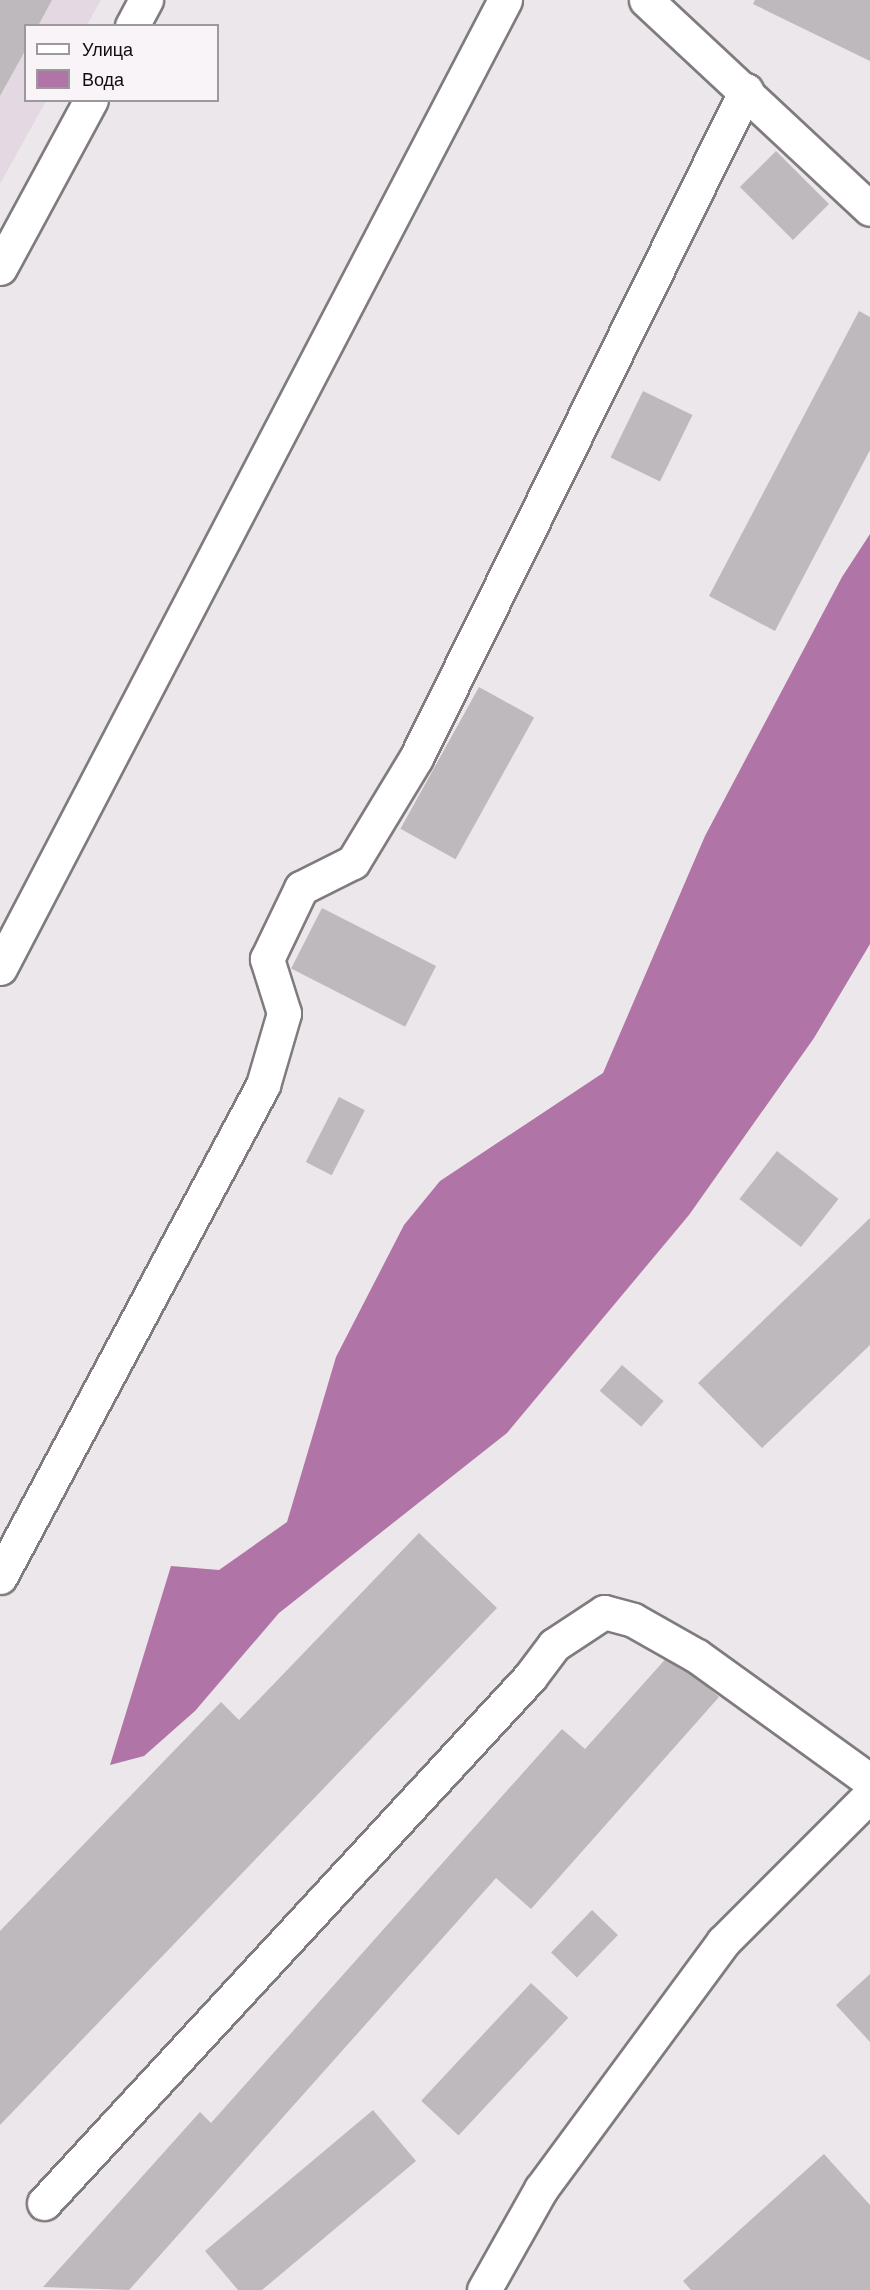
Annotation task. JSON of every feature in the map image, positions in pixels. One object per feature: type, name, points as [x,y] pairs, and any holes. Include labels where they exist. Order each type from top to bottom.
[{"type":"street","points":[[133,24],[146,0]]},
{"type":"street","points":[[0,968],[505,0]]},
{"type":"street","points":[[646,0],[746,90],[870,209]]},
{"type":"street","points":[[0,1577],[263,1085],[284,1013],[267,959],[301,888],[353,862],[416,758],[746,90]]},
{"type":"street","points":[[0,268],[90,102]]},
{"type":"street","points":[[44,2203],[530,1677],[554,1645],[604,1612],[633,1620],[697,1656],[870,1781]]},
{"type":"street","points":[[484,2290],[541,2189],[723,1942],[870,1796]]},
{"type":"shaded area","points":[[0,0],[101,0],[88,24],[24,24],[24,102],[45,102],[0,184]]},
{"type":"water","points":[[870,534],[870,944],[814,1038],[689,1215],[507,1433],[279,1613],[195,1711],[144,1756],[110,1765],[171,1566],[219,1570],[287,1522],[336,1357],[404,1225],[440,1181],[603,1073],[705,836],[842,577]]},
{"type":"building","points":[[0,0],[52,0],[39,24],[24,24],[24,53],[0,96]]},
{"type":"building","points":[[755,0],[870,0],[870,61],[753,4]]},
{"type":"building","points":[[776,151],[829,204],[793,240],[740,187]]},
{"type":"building","points":[[859,311],[870,317],[870,450],[775,631],[709,596]]},
{"type":"building","points":[[643,391],[692,415],[660,482],[611,458]]},
{"type":"building","points":[[479,687],[534,718],[456,859],[400,829]]},
{"type":"building","points":[[322,908],[436,966],[405,1027],[291,969]]},
{"type":"building","points":[[339,1097],[365,1110],[332,1175],[306,1162]]},
{"type":"building","points":[[777,1151],[838,1199],[801,1247],[739,1199]]},
{"type":"building","points":[[870,1218],[870,1345],[762,1448],[698,1383]]},
{"type":"building","points":[[622,1365],[664,1401],[641,1427],[600,1391]]},
{"type":"building","points":[[419,1533],[497,1608],[0,2125],[0,1931],[221,1702],[239,1720]]},
{"type":"building","points":[[670,1654],[719,1697],[531,1909],[496,1878],[129,2290],[43,2287],[200,2112],[211,2123],[562,1729],[585,1749]]},
{"type":"building","points":[[592,1910],[618,1935],[577,1977],[551,1952]]},
{"type":"building","points":[[870,1974],[870,2042],[836,2005]]},
{"type":"building","points":[[531,1983],[568,2018],[458,2136],[421,2101]]},
{"type":"building","points":[[373,2110],[416,2161],[262,2290],[238,2290],[205,2251]]},
{"type":"building","points":[[824,2154],[870,2205],[870,2290],[691,2290],[683,2281]]}]
